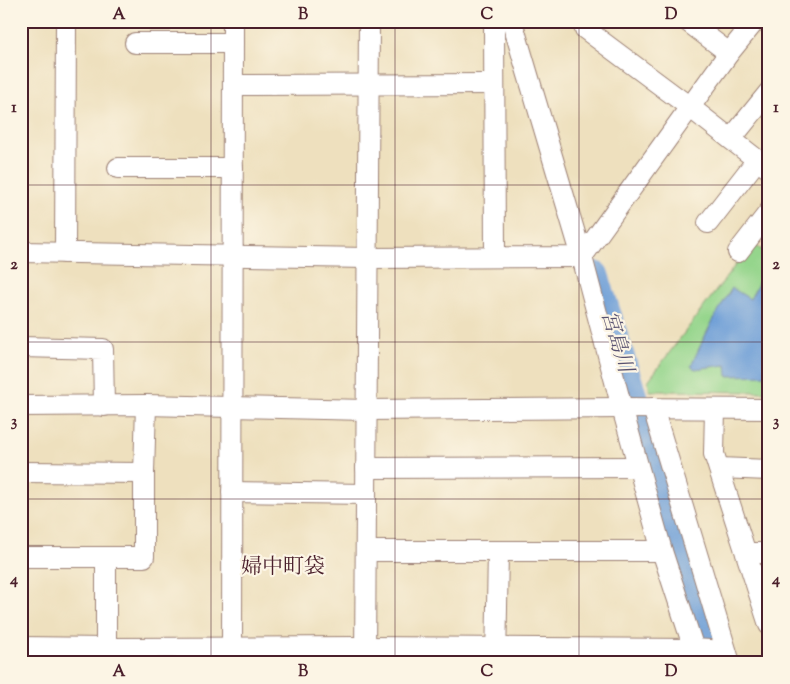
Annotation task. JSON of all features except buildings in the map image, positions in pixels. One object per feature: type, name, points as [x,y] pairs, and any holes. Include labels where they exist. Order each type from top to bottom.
[{"type":"street","points":[[66,21],[66,253]]},
{"type":"street","points":[[232,656],[233,21]]},
{"type":"street","points":[[365,655],[369,21]]},
{"type":"street","points":[[494,21],[495,257]]},
{"type":"street","points":[[512,21],[582,257],[662,551],[696,656]]},
{"type":"street","points":[[686,21],[729,53]]},
{"type":"street","points":[[582,257],[729,53],[755,21]]},
{"type":"street","points":[[583,24],[763,164],[708,223]]},
{"type":"street","points":[[135,43],[233,43]]},
{"type":"street","points":[[233,84],[494,84]]},
{"type":"street","points":[[731,139],[769,92]]},
{"type":"street","points":[[118,168],[233,168]]},
{"type":"street","points":[[738,252],[769,212]]},
{"type":"street","points":[[21,252],[233,257],[582,257]]},
{"type":"street","points":[[21,347],[103,349],[104,406]]},
{"type":"street","points":[[21,406],[366,410],[769,409]]},
{"type":"street","points":[[21,557],[144,557],[146,406]]},
{"type":"street","points":[[21,647],[106,655],[728,657],[653,408]]},
{"type":"street","points":[[715,409],[714,454],[769,626]]},
{"type":"street","points":[[366,468],[638,467]]},
{"type":"street","points":[[719,468],[769,470]]},
{"type":"street","points":[[21,472],[144,473]]},
{"type":"street","points":[[232,492],[366,494]]},
{"type":"street","points":[[366,551],[662,551]]},
{"type":"street","points":[[496,656],[498,551]]},
{"type":"street","points":[[746,553],[769,553]]},
{"type":"street","points":[[106,557],[106,655]]},
{"type":"green space","points":[[752,243],[769,255],[769,392],[650,391],[648,381]]},
{"type":"water","points":[[760,280],[769,286],[769,375],[727,376],[726,365],[695,369],[691,366],[710,326],[732,288],[750,299]]},
{"type":"waterway","name":"宮島川","points":[[595,275],[715,663]]},
{"type":"district","name":"婦中町袋","points":[[283,568]]}]
